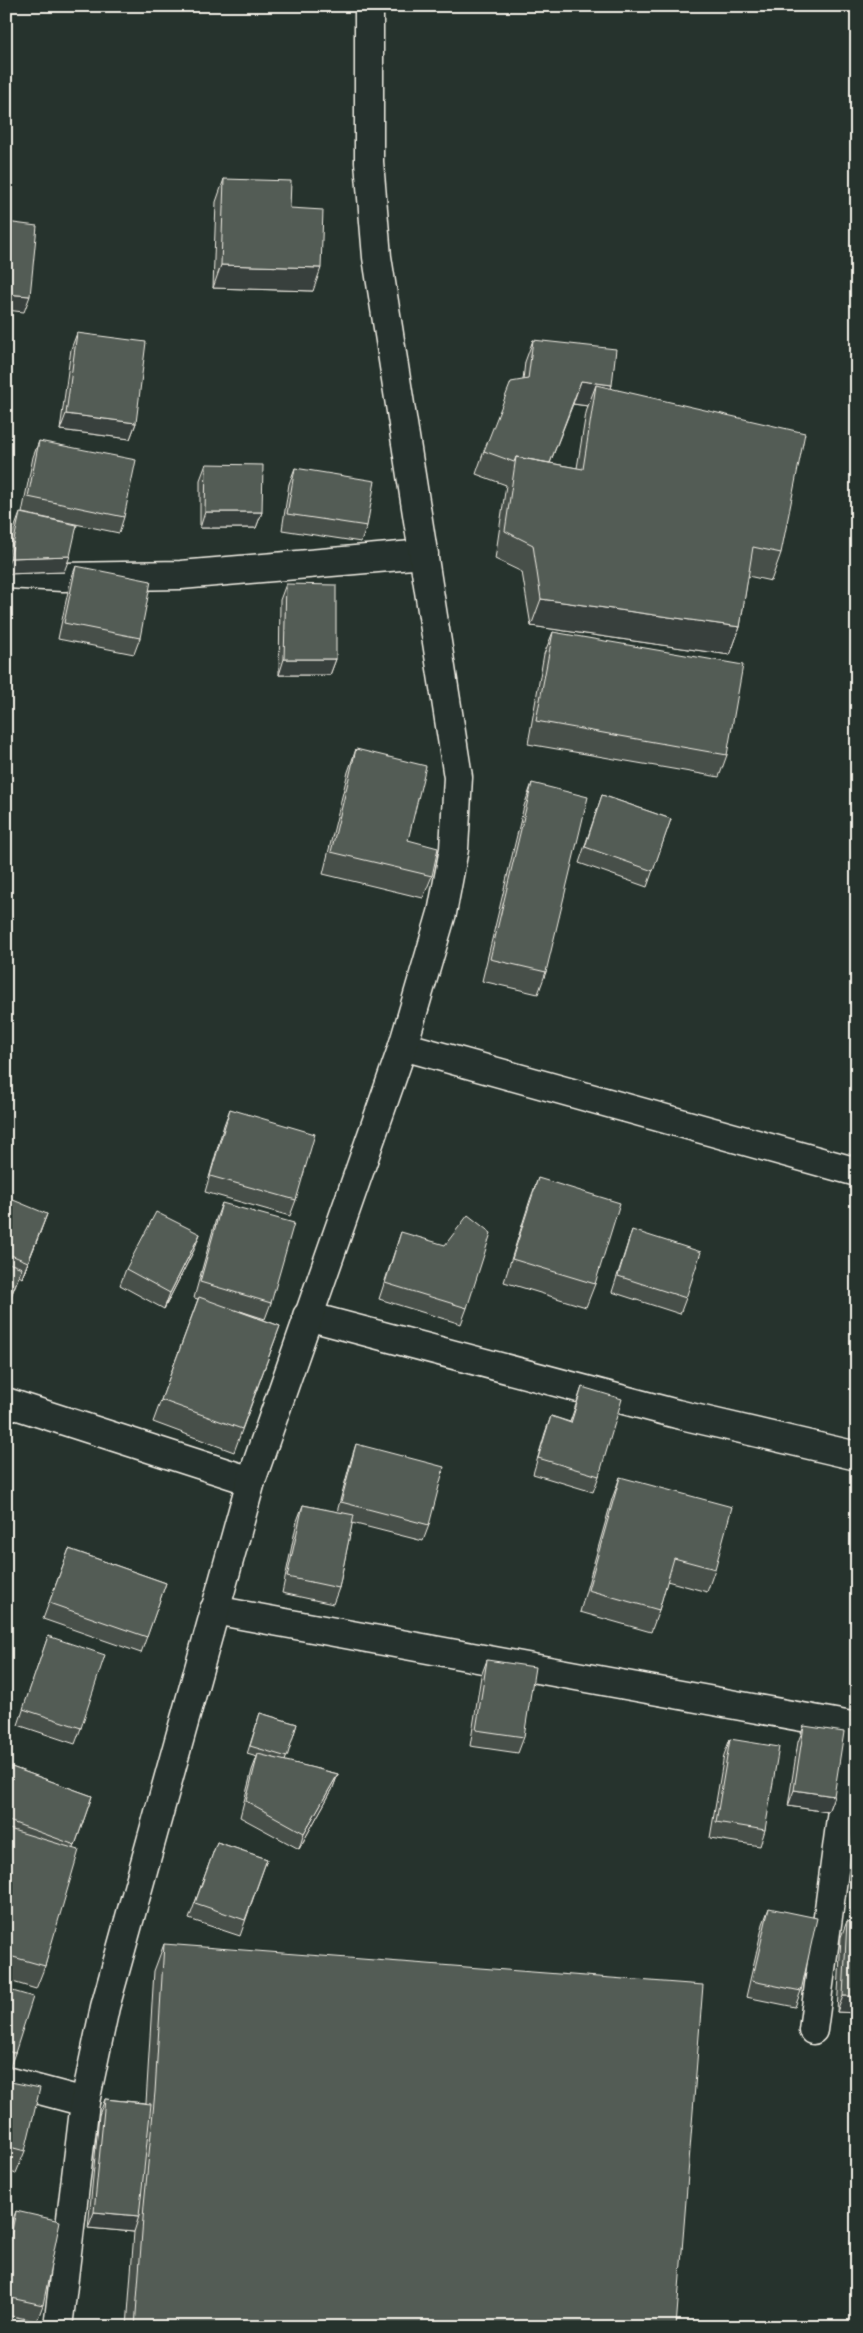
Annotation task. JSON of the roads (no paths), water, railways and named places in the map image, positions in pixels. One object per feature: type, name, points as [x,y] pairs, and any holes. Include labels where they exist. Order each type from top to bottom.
[{"type":"street","points":[[58,2327],[85,2102],[105,2007],[251,1481],[307,1316],[403,1046],[442,912],[454,849],[458,777],[377,257],[370,162],[369,6]]},
{"type":"street","points":[[6,574],[63,577],[181,575],[424,554]]},
{"type":"street","points":[[403,1046],[857,1172]]},
{"type":"street","points":[[307,1316],[677,1414],[857,1456]]},
{"type":"street","points":[[6,1402],[251,1481]]},
{"type":"street","points":[[214,1610],[855,1727],[813,2030]]},
{"type":"street","points":[[6,2081],[85,2102]]}]
